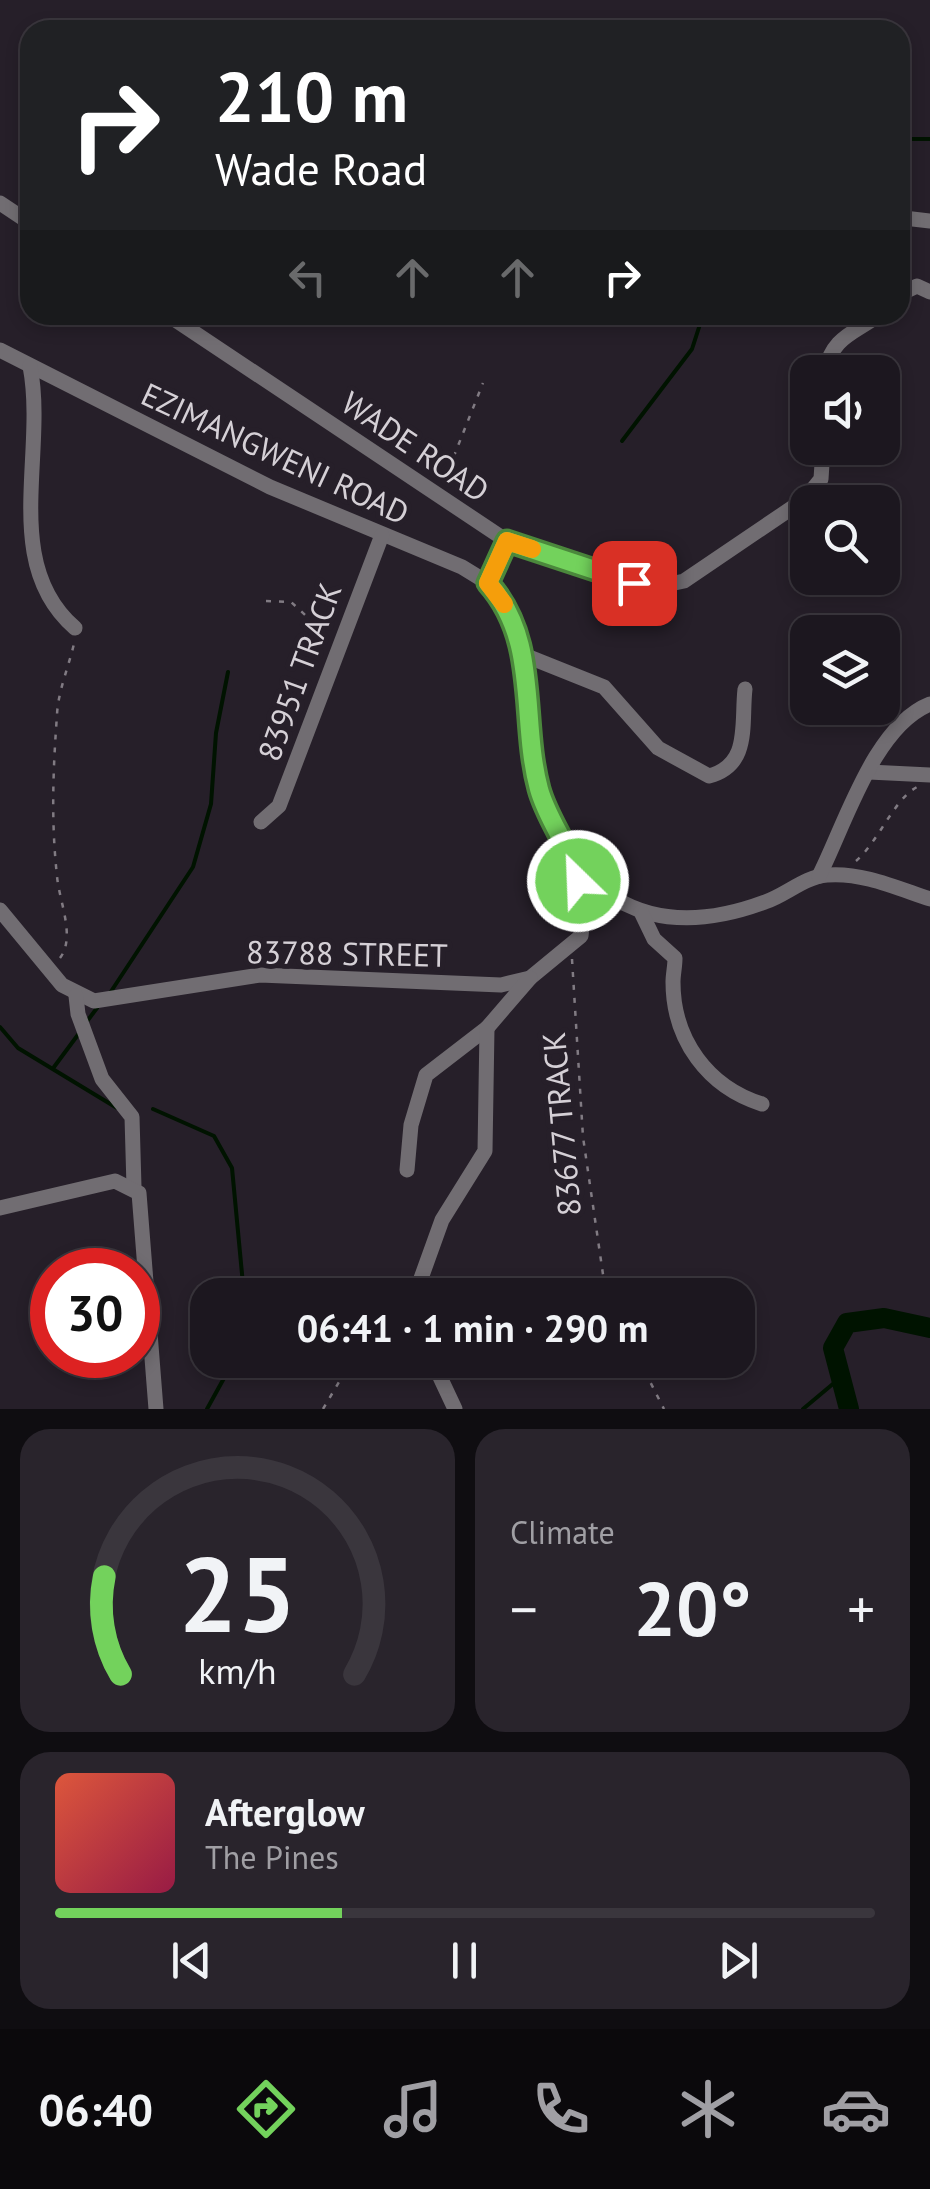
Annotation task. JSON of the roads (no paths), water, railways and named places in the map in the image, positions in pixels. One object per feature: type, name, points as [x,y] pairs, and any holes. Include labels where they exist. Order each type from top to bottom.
[{"type":"street","name":"WADE ROAD","points":[[183,325],[507,541],[634,583],[666,587],[684,581],[805,499],[821,479],[822,465]]},
{"type":"street","points":[[829,355],[838,339],[862,325]]},
{"type":"street","name":"EZIMANGWENI ROAD","points":[[0,350],[174,441],[488,583]]},
{"type":"street","points":[[30,366],[35,402],[30,433],[34,482],[28,539],[46,601],[75,628]]},
{"type":"street","name":"83951 TRACK","points":[[261,822],[279,806],[382,535]]},
{"type":"street","points":[[507,541],[488,583],[505,606],[524,655],[535,772],[546,813],[574,861],[641,912],[680,920],[751,907],[819,876],[868,878],[930,898]]},
{"type":"street","points":[[524,655],[604,687],[658,748],[709,776],[729,768],[740,753],[745,689]]},
{"type":"street","points":[[819,876],[869,772],[896,728],[930,704]]},
{"type":"street","points":[[869,772],[926,780]]},
{"type":"street","name":"83788 STREET","points":[[76,996],[94,1001],[118,1000],[210,980],[260,975],[484,986],[530,978],[581,936],[584,910],[574,861]]},
{"type":"street","points":[[0,910],[48,970],[76,996],[78,1014],[102,1079],[132,1117],[134,1188],[142,1203],[156,1409]]},
{"type":"street","points":[[641,912],[654,940],[675,958],[674,992],[692,1052],[728,1091],[762,1104]]},
{"type":"street","points":[[407,1170],[411,1125],[426,1075],[488,1028],[530,978]]},
{"type":"street","points":[[421,1278],[442,1220],[485,1151],[488,1028]]},
{"type":"street","points":[[0,1208],[115,1180],[134,1188]]},
{"type":"street","points":[[440,1378],[455,1409]]},
{"type":"waterway","points":[[910,139],[930,139]]},
{"type":"waterway","points":[[622,441],[692,349],[700,325]]},
{"type":"waterway","points":[[110,993],[193,867],[211,804],[216,733],[228,672]]},
{"type":"waterway","points":[[85,1024],[97,1008]]},
{"type":"waterway","points":[[0,1027],[18,1048],[117,1108]]},
{"type":"waterway","points":[[54,1067],[80,1032]]},
{"type":"waterway","points":[[153,1109],[214,1136],[232,1168],[242,1278]]},
{"type":"waterway","points":[[849,1409],[833,1348],[847,1323],[884,1318],[930,1328]]},
{"type":"waterway","points":[[207,1409],[224,1378]]},
{"type":"waterway","points":[[803,1409],[840,1378]]}]
